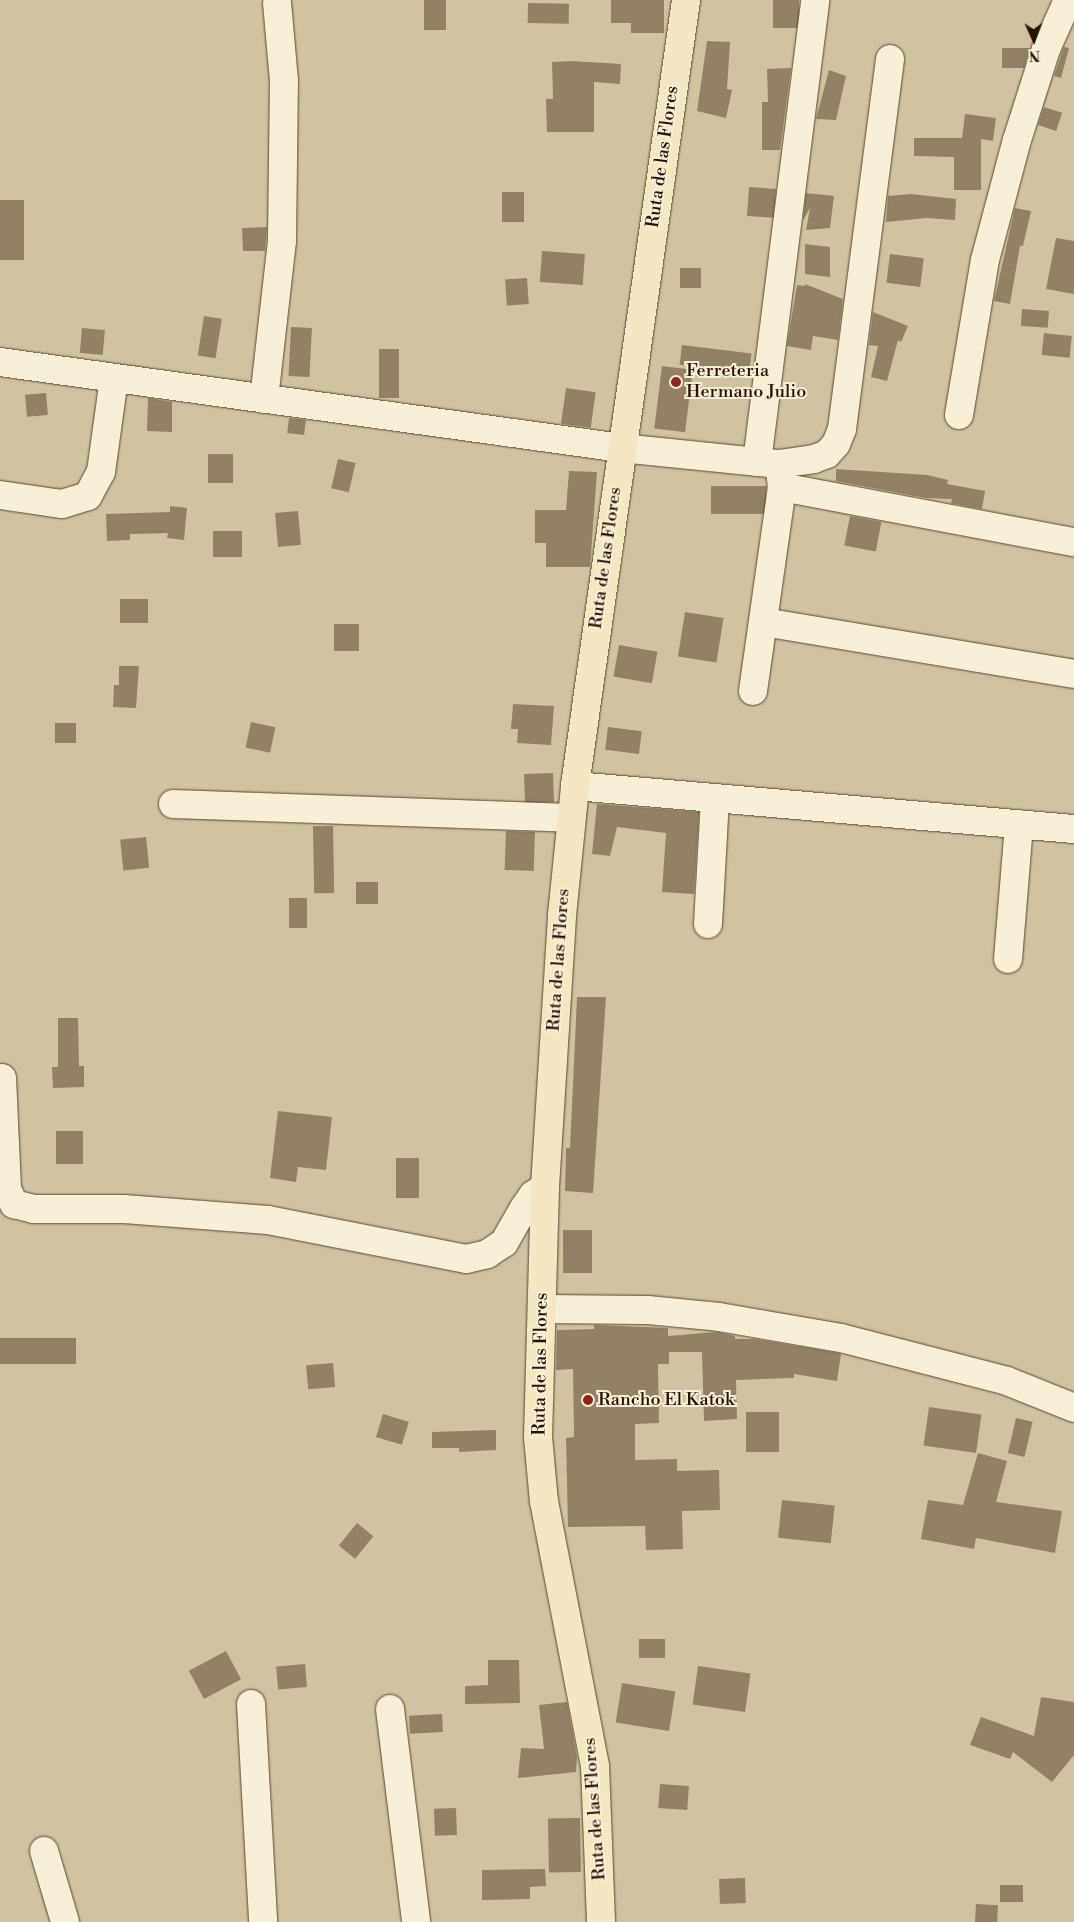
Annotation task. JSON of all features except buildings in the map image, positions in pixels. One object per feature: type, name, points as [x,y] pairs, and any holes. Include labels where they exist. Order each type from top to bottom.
[{"type":"main road","name":"Ruta de las Flores","points":[[601,1922],[595,1766],[544,1502],[538,1437],[545,1187],[562,915],[575,786],[621,448],[686,0]]},
{"type":"street","points":[[753,691],[764,622],[773,471],[815,0]]},
{"type":"street","points":[[959,415],[985,260],[1017,140],[1046,49],[1068,0]]},
{"type":"street","points":[[264,399],[282,222],[284,81],[277,3]]},
{"type":"street","points":[[773,471],[827,454],[836,444],[842,429],[890,59]]},
{"type":"street","points":[[0,362],[621,448],[773,471],[1074,542]]},
{"type":"street","points":[[0,495],[62,504],[88,496],[101,472],[114,378]]},
{"type":"street","points":[[764,622],[1074,674]]},
{"type":"street","points":[[575,786],[715,800],[1074,829]]},
{"type":"street","points":[[708,924],[715,800]]},
{"type":"street","points":[[173,804],[572,818]]},
{"type":"street","points":[[1008,959],[1019,824]]},
{"type":"street","points":[[2,1078],[7,1189],[14,1204],[34,1209],[124,1209],[268,1220],[466,1259],[487,1254],[504,1243],[534,1194],[545,1187]]},
{"type":"street","points":[[542,1309],[648,1310],[719,1317],[841,1338],[1007,1381],[1074,1408]]},
{"type":"street","points":[[251,1704],[263,1922]]},
{"type":"street","points":[[390,1709],[416,1922]]},
{"type":"street","points":[[44,1851],[65,1922]]},
{"type":"shaded area","points":[[0,0],[1074,0],[1074,1922],[0,1922]]},
{"type":"place","name":"Ferreteria Hermano Julio","points":[[676,382]]},
{"type":"place","name":"Rancho El Katok","points":[[588,1400]]}]
